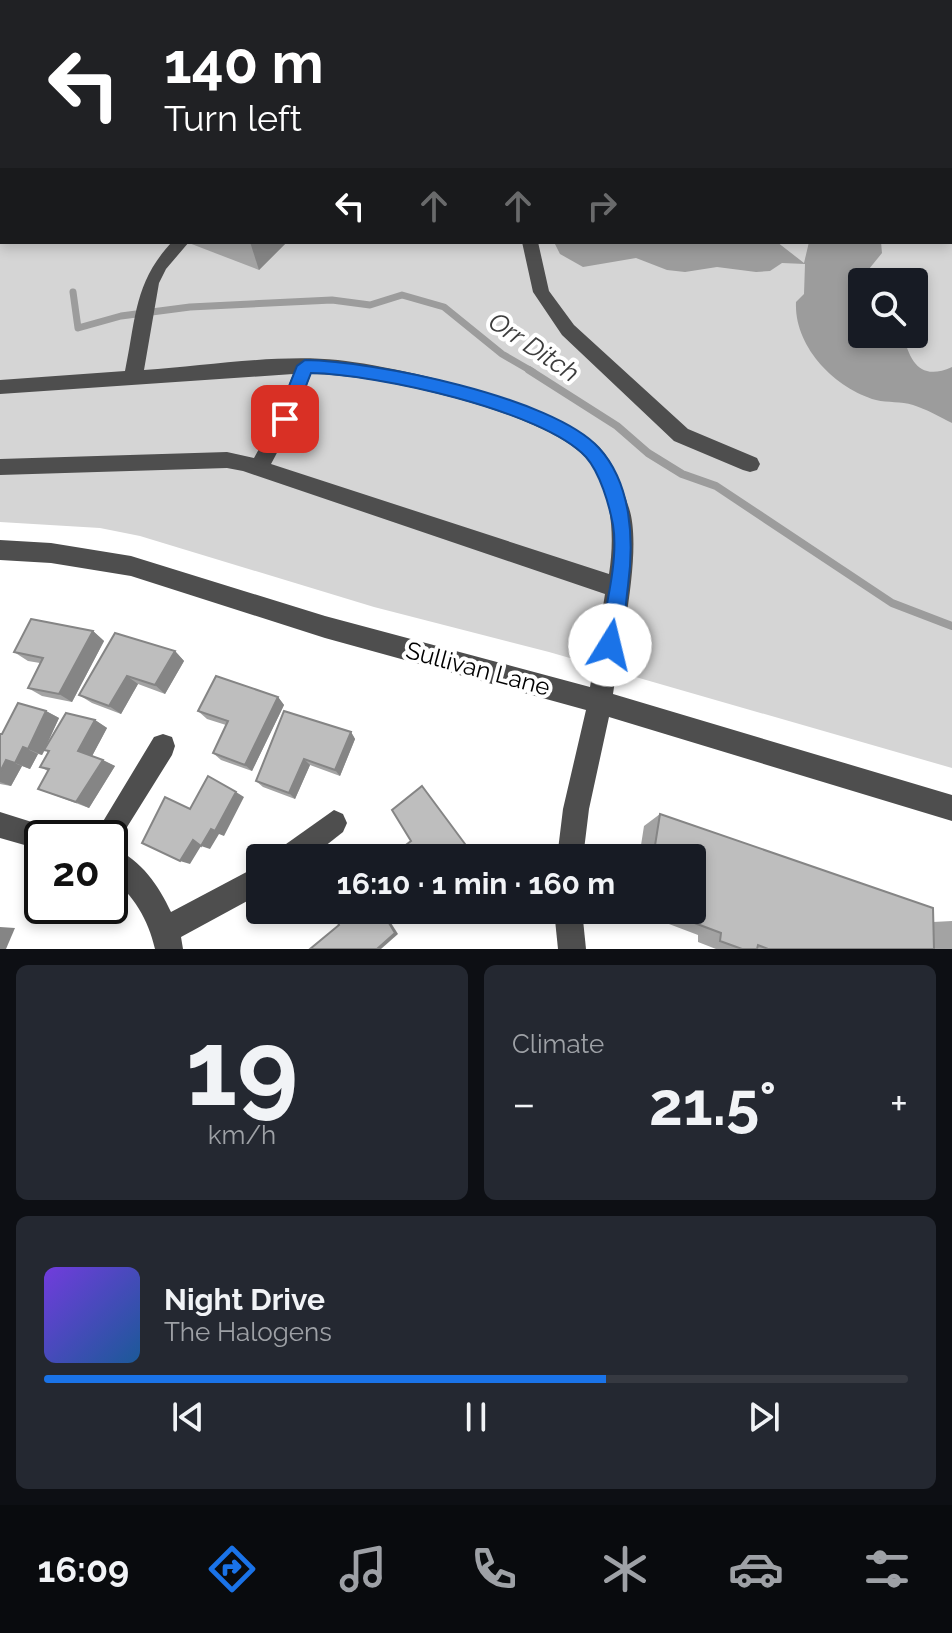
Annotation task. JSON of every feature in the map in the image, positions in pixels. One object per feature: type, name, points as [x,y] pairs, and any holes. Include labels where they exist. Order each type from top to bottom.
[{"type":"street","points":[[133,379],[151,283],[159,266],[179,244]]},
{"type":"street","points":[[530,244],[541,292],[568,330],[637,398],[681,435],[750,464]]},
{"type":"street","points":[[259,467],[285,419],[305,366]]},
{"type":"street","points":[[0,387],[305,366],[337,367],[407,380],[517,410],[570,435],[591,451],[603,467],[620,511],[623,551],[600,702],[576,809],[572,844]]},
{"type":"street","points":[[0,467],[227,460],[259,467],[283,478],[619,588]]},
{"type":"street","name":"Sullivan Lane","points":[[0,550],[51,553],[131,566],[325,627],[600,702],[952,808]]},
{"type":"street","points":[[117,820],[163,746]]},
{"type":"street","points":[[306,844],[334,823]]},
{"type":"street","points":[[0,825],[24,832]]},
{"type":"street","points":[[128,872],[144,891],[167,940],[246,888]]},
{"type":"street","points":[[569,924],[572,949]]},
{"type":"shaded area","points":[[0,244],[952,244],[952,768],[549,652],[374,607],[140,536],[100,528],[0,522]]},
{"type":"shaded area","points":[[555,244],[780,244],[804,263],[809,244],[881,244],[882,253],[870,268],[848,268],[848,348],[907,348],[913,361],[925,370],[941,371],[952,367],[952,423],[913,405],[876,400],[832,376],[810,350],[797,319],[796,302],[804,294],[805,264],[782,263],[770,271],[756,272],[717,267],[685,272],[667,270],[636,258],[583,267],[560,254]]},
{"type":"building","points":[[31,619],[93,631],[59,694],[28,688],[43,658],[14,652]]},
{"type":"building","points":[[115,633],[175,651],[155,685],[127,676],[109,706],[79,695]]},
{"type":"building","points":[[216,676],[278,697],[245,765],[213,753],[228,721],[198,711]]},
{"type":"building","points":[[18,703],[46,711],[28,749],[23,747],[15,763],[6,760],[0,772],[0,734]]},
{"type":"building","points":[[284,711],[351,732],[335,770],[304,759],[289,793],[256,781]]},
{"type":"building","points":[[66,713],[95,720],[78,751],[103,760],[76,802],[38,789],[49,769],[40,767],[49,751],[44,750]]},
{"type":"building","points":[[208,776],[236,792],[215,831],[211,829],[201,846],[193,840],[180,861],[142,843],[165,797],[190,809]]},
{"type":"building","points":[[422,786],[465,844],[407,844],[411,841],[392,810]]},
{"type":"building","points":[[660,814],[933,908],[934,949],[768,949],[758,945],[757,949],[742,949],[720,941],[721,933],[697,924],[706,924],[706,844],[655,844]]},
{"type":"building","points":[[390,924],[395,933],[377,949],[310,949],[339,925]]},
{"type":"waterway","name":"Orr Ditch","points":[[73,292],[78,328],[121,316],[190,307],[332,300],[370,305],[402,295],[444,307],[502,354],[533,372]]},
{"type":"waterway","name":"Orr Ditch","points":[[529,370],[617,426],[648,453],[682,474],[716,486],[892,603],[952,626]]},
{"type":"route","points":[[285,419],[305,366],[337,367],[407,380],[517,410],[570,435],[591,451],[603,467],[620,511],[623,551],[610,645]]}]
